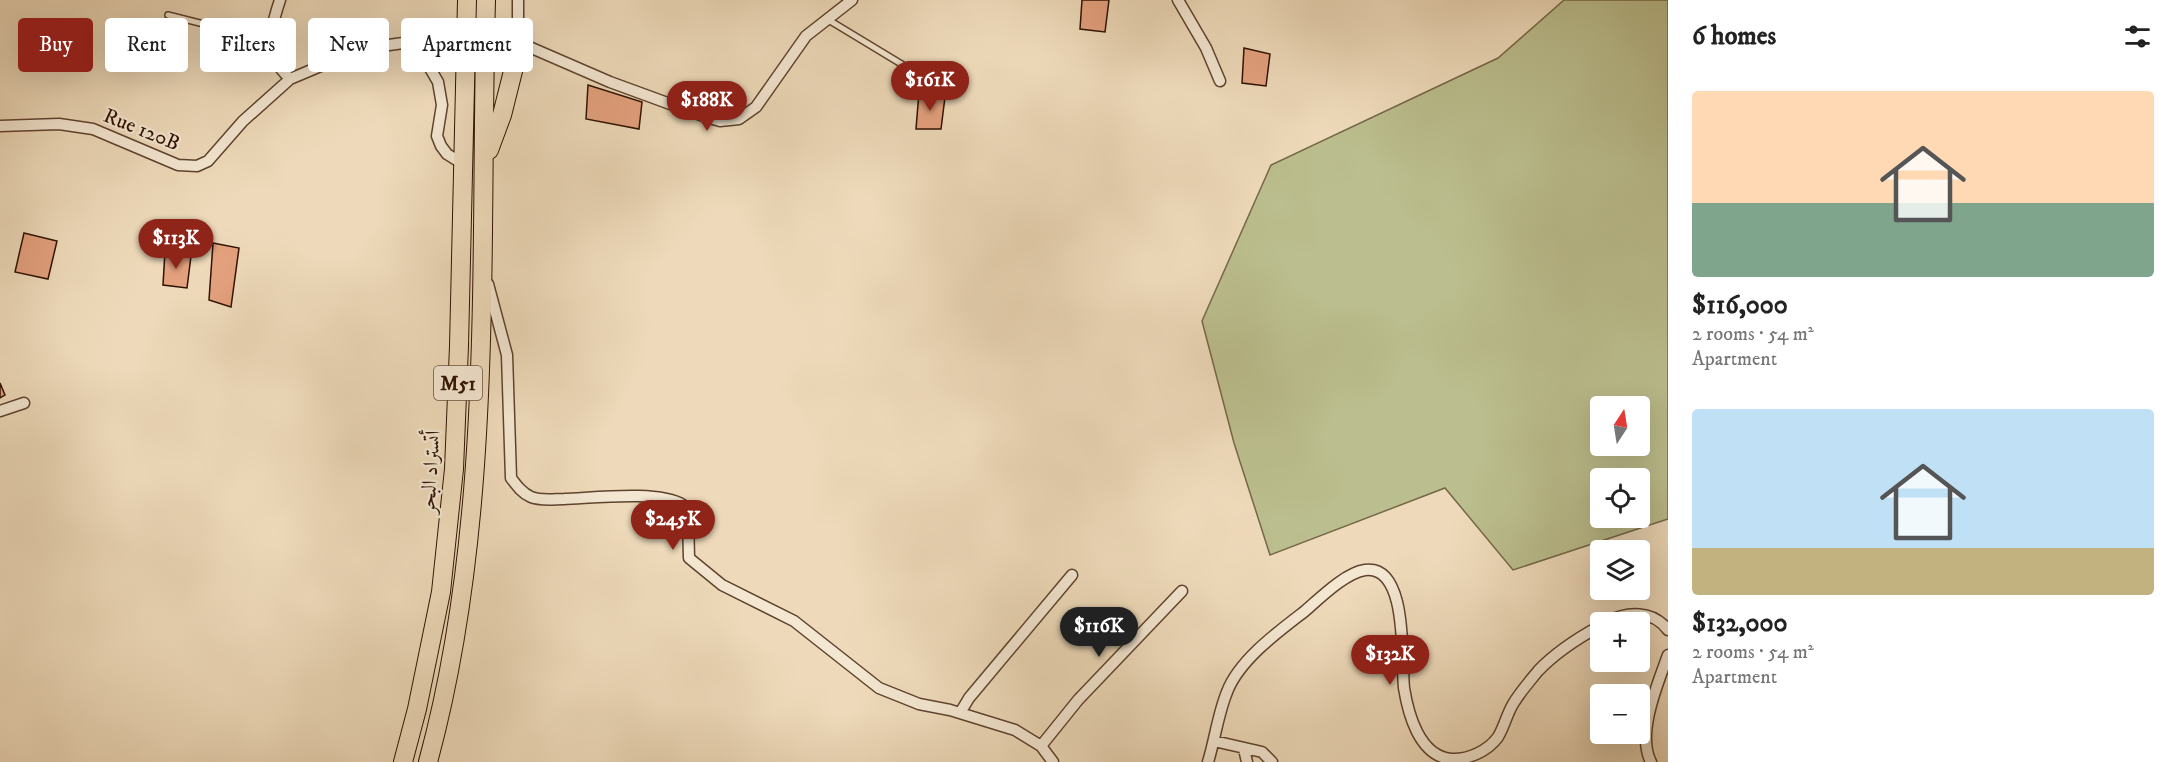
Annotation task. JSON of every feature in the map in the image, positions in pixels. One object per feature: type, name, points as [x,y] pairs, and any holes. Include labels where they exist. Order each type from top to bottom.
[{"type":"highway","name":"أتستراد البحر","points":[[403,762],[422,687],[441,592],[454,469],[467,0]]},
{"type":"highway","name":"أتستراد البحر","points":[[428,762],[454,648],[463,586],[477,417],[486,0]]},
{"type":"highway","points":[[483,166],[502,115],[513,72]]},
{"type":"street","points":[[276,18],[280,0]]},
{"type":"street","points":[[518,0],[518,18]]},
{"type":"street","points":[[533,49],[610,82],[703,116],[720,121],[739,119],[756,107],[806,36],[826,18],[852,0]]},
{"type":"street","points":[[1178,0],[1206,48],[1220,81]]},
{"type":"street","name":"Rue 120B","points":[[0,126],[59,124],[93,129],[178,165],[197,166],[208,161],[243,121],[290,79],[362,49],[403,43],[414,48],[424,58],[438,82],[442,105],[437,136],[447,154],[463,164]]},
{"type":"street","points":[[284,72],[290,79]]},
{"type":"street","points":[[482,264],[507,355],[511,478],[520,490],[533,498],[661,497],[674,499],[683,505],[687,518],[688,558],[701,570],[736,593],[794,621],[879,688],[919,704],[960,713],[1015,730],[1032,738],[1053,762]]},
{"type":"street","points":[[0,411],[24,403]]},
{"type":"street","points":[[1208,762],[1227,691],[1241,668],[1288,624],[1344,580],[1358,572],[1374,570],[1382,574],[1393,590],[1399,614],[1404,688],[1410,712],[1417,732],[1427,746],[1439,756],[1449,759],[1461,759],[1488,748],[1498,737],[1513,704],[1540,669],[1573,642],[1590,632]]},
{"type":"street","points":[[960,713],[969,698],[1072,575]]},
{"type":"street","points":[[1041,746],[1078,700],[1182,591]]},
{"type":"street","points":[[1650,616],[1662,622],[1668,630]]},
{"type":"street","points":[[1651,762],[1646,738],[1649,714],[1668,655]]},
{"type":"street","points":[[1214,741],[1262,752],[1272,762]]},
{"type":"street","points":[[1244,749],[1246,762]]},
{"type":"lane","points":[[168,15],[200,23]]},
{"type":"lane","points":[[826,18],[908,68]]},
{"type":"green space","points":[[1564,0],[1668,0],[1668,519],[1650,525],[1650,468],[1590,468],[1590,528],[1641,528],[1604,540],[1590,540],[1590,545],[1513,570],[1445,488],[1270,555],[1234,443],[1202,321],[1271,165],[1498,58]]},
{"type":"building","points":[[1082,0],[1109,0],[1105,32],[1080,29]]},
{"type":"building","points":[[1244,48],[1270,54],[1266,86],[1242,83]]},
{"type":"building","points":[[588,85],[642,102],[639,129],[586,119]]},
{"type":"building","points":[[919,92],[945,97],[941,129],[916,129]]},
{"type":"building","points":[[24,233],[57,241],[48,279],[15,272]]},
{"type":"building","points":[[213,243],[239,248],[231,307],[209,300]]},
{"type":"building","points":[[165,251],[191,256],[187,288],[163,285]]},
{"type":"building","points":[[0,383],[5,395],[0,398]]}]
